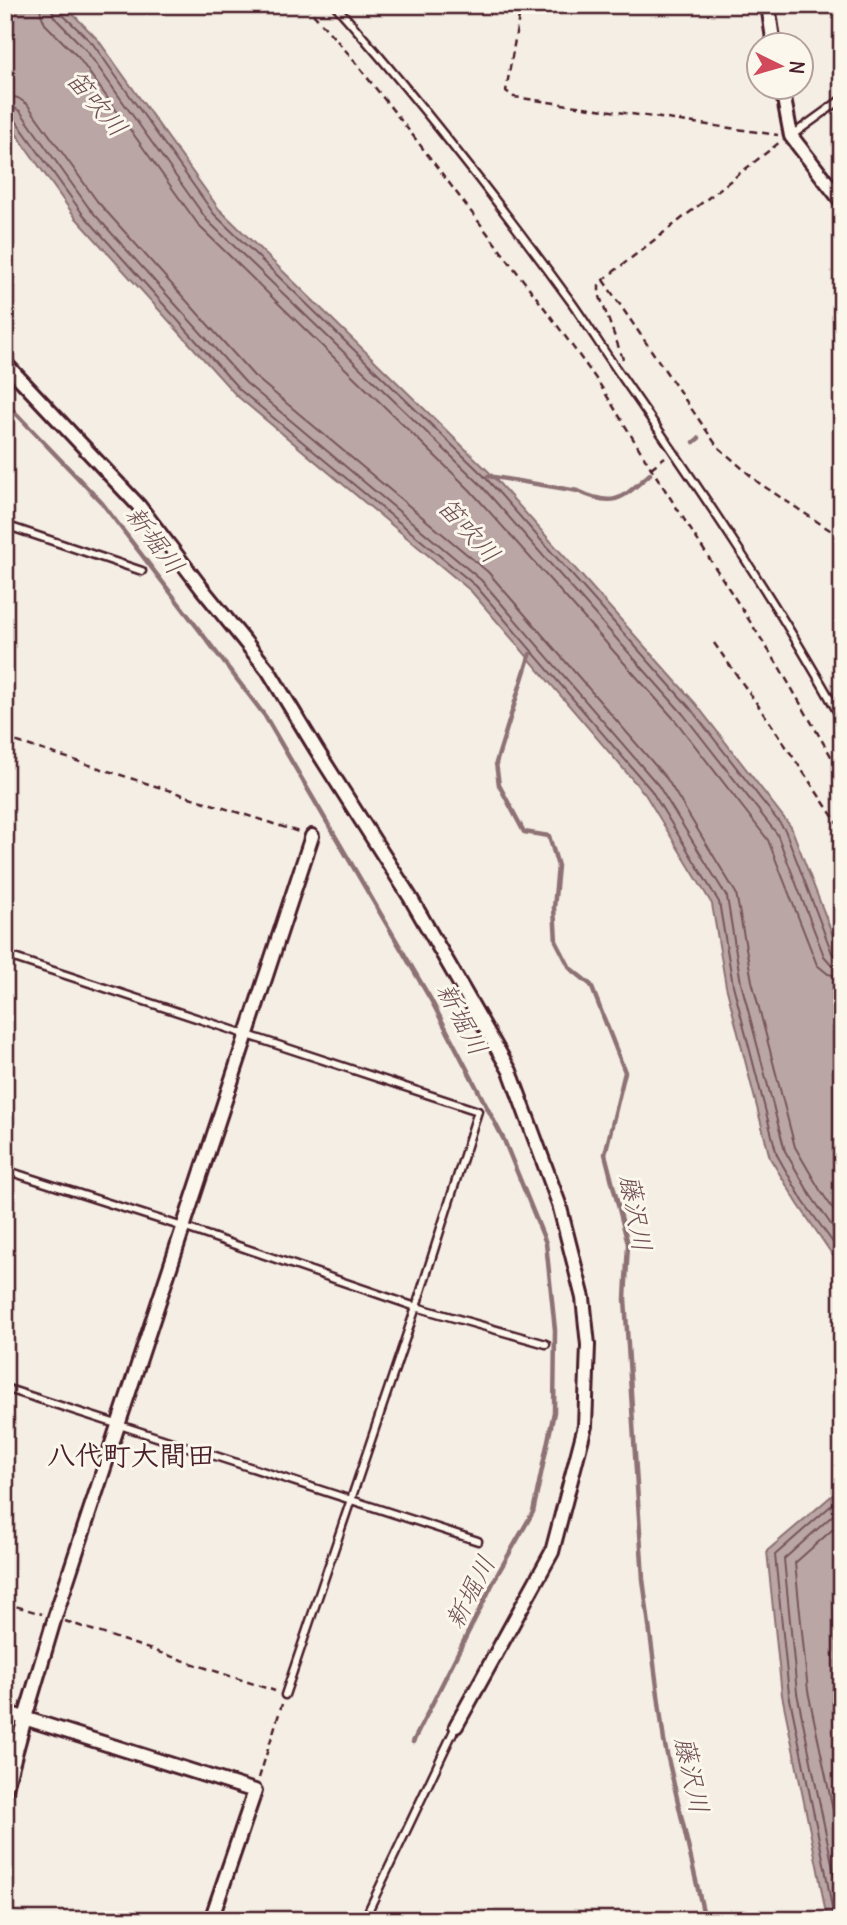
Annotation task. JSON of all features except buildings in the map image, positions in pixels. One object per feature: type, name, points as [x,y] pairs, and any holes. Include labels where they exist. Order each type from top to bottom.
[{"type":"street","points":[[768,5],[772,32]]},
{"type":"street","points":[[785,102],[791,136],[842,202]]},
{"type":"street","points":[[5,363],[139,506],[268,670],[410,897],[510,1071],[559,1204],[583,1298],[588,1345],[585,1426],[552,1552],[456,1726]]},
{"type":"street","points":[[5,1791],[55,1617],[312,836]]},
{"type":"street","points":[[5,1712],[256,1791],[211,1920]]},
{"type":"lane","points":[[335,5],[455,148],[573,304],[771,598],[842,720]]},
{"type":"lane","points":[[791,136],[842,99]]},
{"type":"lane","points":[[5,526],[142,571]]},
{"type":"lane","points":[[5,955],[478,1111],[416,1307],[285,1695]]},
{"type":"lane","points":[[5,1170],[183,1227],[416,1307],[546,1344]]},
{"type":"lane","points":[[5,1388],[478,1541]]},
{"type":"lane","points":[[364,1920],[456,1726]]},
{"type":"path","points":[[305,5],[347,52],[549,314],[598,383],[778,665],[842,775]]},
{"type":"path","points":[[521,5],[506,91],[514,97],[788,136],[599,285],[599,294],[624,362],[622,376]]},
{"type":"path","points":[[603,280],[712,441],[758,484],[842,538]]},
{"type":"path","points":[[651,468],[670,453]]},
{"type":"path","points":[[713,643],[842,830]]},
{"type":"path","points":[[5,738],[312,836]]},
{"type":"path","points":[[5,1603],[55,1617],[285,1695],[256,1791]]},
{"type":"water","name":"笛吹川","points":[[5,5],[64,5],[98,40],[219,209],[489,472],[695,703],[791,827],[842,959],[842,1306],[836,1260],[770,1158],[726,986],[712,904],[645,794],[471,591],[236,395],[76,218],[5,118]]},
{"type":"water","points":[[842,1487],[842,1920],[827,1920],[782,1695],[767,1551]]},
{"type":"waterway","name":"新堀川","points":[[5,402],[102,503],[265,716],[431,1000],[504,1140],[546,1243],[555,1330],[554,1412],[533,1512],[497,1575],[413,1742]]},
{"type":"waterway","points":[[694,442],[699,438]]},
{"type":"waterway","points":[[488,476],[578,491],[610,500],[625,495],[650,474]]},
{"type":"waterway","name":"藤沢川","points":[[530,654],[496,763],[499,785],[524,832],[549,836],[558,866],[554,908],[556,941],[570,968],[591,985],[625,1072],[605,1154],[628,1244],[625,1299],[643,1579],[664,1741],[705,1920]]},
{"type":"district","name":"八代町大間田","points":[[131,1455]]}]
